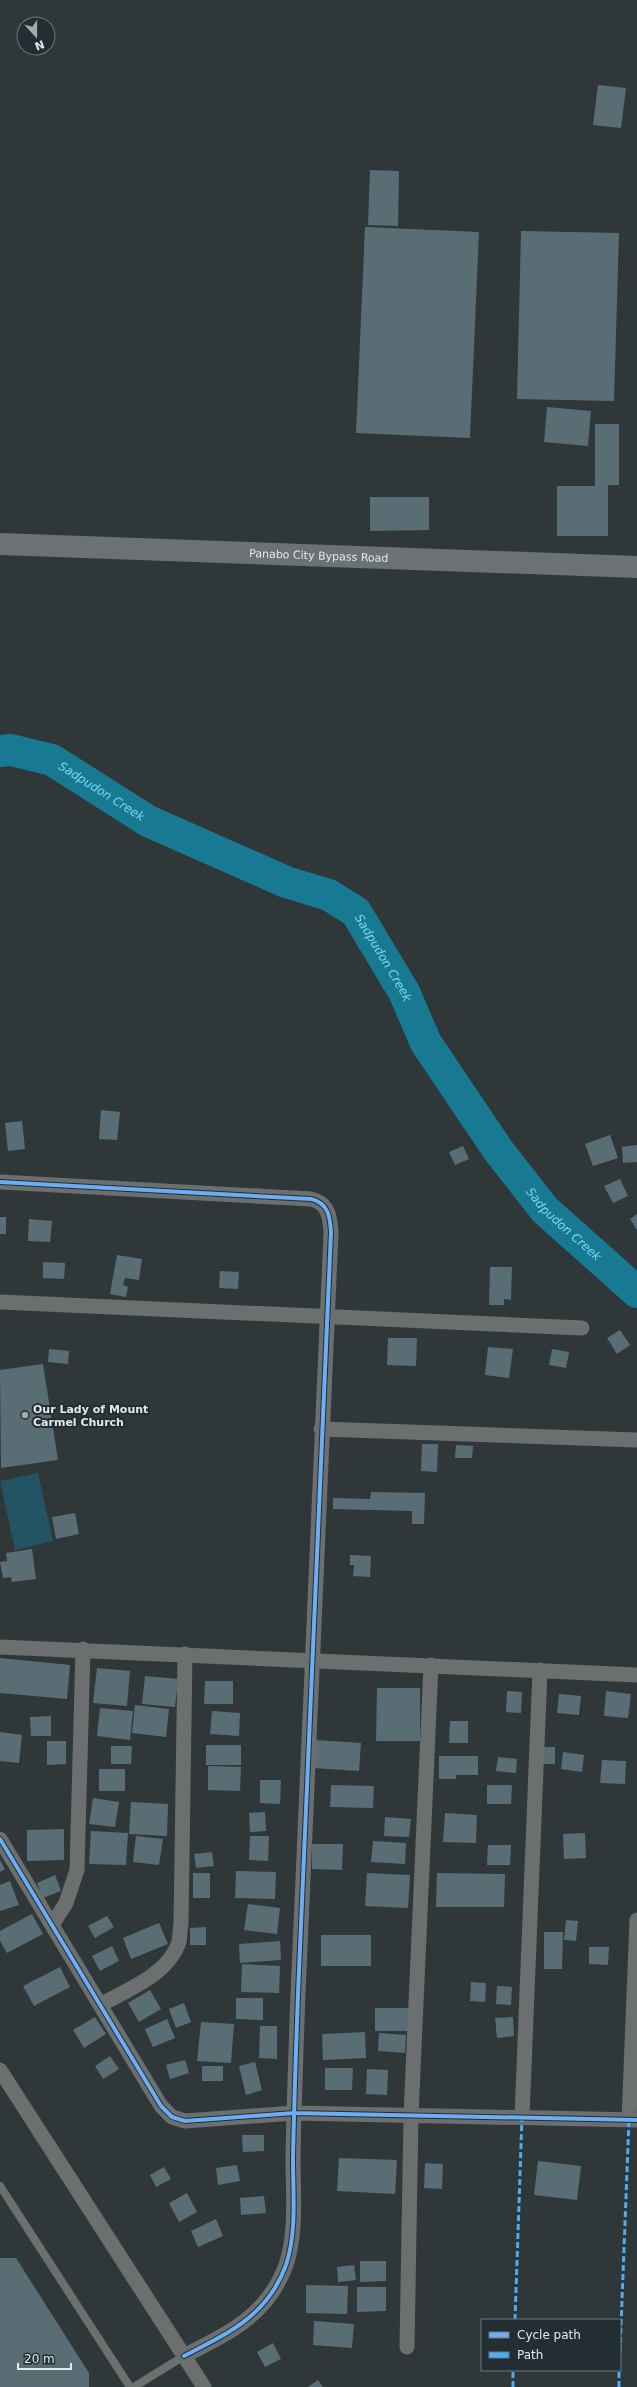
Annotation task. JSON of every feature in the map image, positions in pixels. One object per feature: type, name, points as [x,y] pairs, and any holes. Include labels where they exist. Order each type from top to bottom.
[{"type":"main road","name":"Panabo City Bypass Road","points":[[0,544],[637,567]]},
{"type":"street","points":[[0,1182],[320,1201],[327,1208],[331,1232],[310,1661],[294,2113],[292,2235],[287,2261],[278,2285],[268,2301],[253,2316],[232,2330],[184,2356]]},
{"type":"street","points":[[0,1302],[582,1328]]},
{"type":"street","points":[[321,1429],[637,1440]]},
{"type":"street","points":[[0,1647],[83,1649],[310,1661],[637,1675]]},
{"type":"street","points":[[52,1926],[66,1903],[77,1870],[83,1649]]},
{"type":"street","points":[[100,2005],[154,1974],[168,1961],[179,1942],[181,1916],[184,1654]]},
{"type":"street","points":[[408,2347],[411,2116],[431,1665]]},
{"type":"street","points":[[522,2117],[540,1670]]},
{"type":"street","points":[[0,1839],[161,2106],[172,2117],[185,2121],[209,2121],[294,2113],[633,2120],[637,1920]]},
{"type":"street","points":[[0,2070],[204,2387]]},
{"type":"lane","points":[[0,2186],[130,2387]]},
{"type":"lane","points":[[134,2387],[184,2356]]},
{"type":"shaded area","points":[[38,1473],[53,1541],[15,1550],[0,1481]]},
{"type":"building","points":[[598,85],[626,88],[621,128],[593,125]]},
{"type":"building","points":[[370,170],[399,171],[398,226],[368,225]]},
{"type":"building","points":[[365,227],[479,232],[470,438],[356,433]]},
{"type":"building","points":[[521,231],[619,233],[614,401],[517,399]]},
{"type":"building","points":[[547,407],[591,411],[588,446],[544,442]]},
{"type":"building","points":[[595,424],[619,424],[619,485],[608,485],[608,536],[557,536],[557,486],[595,486]]},
{"type":"building","points":[[370,497],[429,497],[429,530],[370,531]]},
{"type":"building","points":[[101,1110],[120,1112],[117,1140],[99,1139]]},
{"type":"building","points":[[22,1121],[25,1149],[8,1151],[5,1123]]},
{"type":"building","points":[[610,1135],[618,1158],[593,1166],[585,1144]]},
{"type":"building","points":[[637,1145],[637,1162],[623,1163],[622,1147]]},
{"type":"building","points":[[463,1146],[469,1159],[455,1165],[449,1152]]},
{"type":"building","points":[[620,1179],[628,1196],[613,1203],[604,1186]]},
{"type":"building","points":[[637,1214],[637,1230],[630,1219]]},
{"type":"building","points":[[0,1217],[6,1217],[6,1234],[0,1234]]},
{"type":"building","points":[[29,1219],[52,1221],[50,1242],[28,1241]]},
{"type":"building","points":[[117,1255],[142,1259],[139,1280],[125,1278],[123,1285],[128,1287],[126,1297],[110,1294]]},
{"type":"building","points":[[43,1262],[65,1263],[64,1279],[43,1278]]},
{"type":"building","points":[[490,1267],[512,1267],[511,1300],[504,1299],[504,1305],[489,1305]]},
{"type":"building","points":[[220,1271],[239,1272],[238,1289],[219,1288]]},
{"type":"building","points":[[620,1330],[630,1345],[617,1354],[607,1338]]},
{"type":"building","points":[[388,1338],[417,1338],[416,1366],[387,1365]]},
{"type":"building","points":[[488,1347],[513,1349],[509,1378],[485,1375]]},
{"type":"building","points":[[49,1349],[69,1351],[68,1364],[48,1362]]},
{"type":"building","points":[[552,1349],[569,1352],[566,1368],[549,1365]]},
{"type":"building","name":"Our Lady of Mount Carmel Church","points":[[43,1364],[58,1460],[1,1468],[0,1370]]},
{"type":"building","points":[[422,1444],[438,1444],[437,1472],[421,1471]]},
{"type":"building","points":[[456,1445],[473,1446],[472,1458],[455,1458]]},
{"type":"building","points":[[371,1492],[425,1493],[424,1524],[412,1524],[412,1511],[333,1509],[333,1498],[370,1499]]},
{"type":"building","points":[[75,1513],[79,1534],[56,1539],[52,1517]]},
{"type":"building","points":[[32,1549],[36,1579],[12,1582],[11,1577],[3,1578],[0,1562],[7,1561],[6,1553]]},
{"type":"building","points":[[350,1555],[371,1556],[370,1577],[353,1576],[354,1565],[350,1565]]},
{"type":"building","points":[[0,1658],[70,1665],[67,1699],[0,1693]]},
{"type":"building","points":[[97,1668],[130,1671],[127,1706],[93,1703]]},
{"type":"building","points":[[145,1676],[178,1679],[175,1707],[142,1704]]},
{"type":"building","points":[[205,1681],[233,1681],[233,1704],[204,1704]]},
{"type":"building","points":[[377,1688],[420,1688],[420,1741],[376,1741]]},
{"type":"building","points":[[507,1691],[522,1692],[521,1713],[506,1712]]},
{"type":"building","points":[[606,1691],[631,1694],[628,1718],[604,1716]]},
{"type":"building","points":[[559,1694],[581,1696],[579,1715],[557,1713]]},
{"type":"building","points":[[135,1705],[169,1709],[166,1737],[132,1733]]},
{"type":"building","points":[[100,1708],[133,1711],[130,1740],[97,1736]]},
{"type":"building","points":[[212,1711],[240,1713],[239,1736],[210,1734]]},
{"type":"building","points":[[51,1716],[51,1736],[31,1736],[30,1717]]},
{"type":"building","points":[[450,1721],[468,1721],[468,1743],[449,1743]]},
{"type":"building","points":[[0,1732],[22,1735],[19,1763],[0,1761]]},
{"type":"building","points":[[314,1740],[361,1743],[359,1771],[313,1768]]},
{"type":"building","points":[[47,1741],[66,1741],[66,1764],[47,1765]]},
{"type":"building","points":[[206,1745],[241,1745],[241,1765],[206,1765]]},
{"type":"building","points":[[111,1746],[132,1746],[131,1764],[111,1764]]},
{"type":"building","points":[[540,1747],[555,1747],[555,1764],[539,1764]]},
{"type":"building","points":[[563,1752],[584,1755],[582,1772],[561,1769]]},
{"type":"building","points":[[439,1756],[478,1756],[478,1775],[456,1775],[456,1779],[439,1779]]},
{"type":"building","points":[[498,1757],[517,1759],[516,1773],[496,1771]]},
{"type":"building","points":[[602,1760],[626,1761],[625,1784],[600,1783]]},
{"type":"building","points":[[208,1766],[241,1767],[240,1791],[208,1790]]},
{"type":"building","points":[[99,1769],[125,1769],[125,1791],[99,1791]]},
{"type":"building","points":[[260,1780],[281,1780],[280,1804],[260,1803]]},
{"type":"building","points":[[331,1785],[374,1786],[373,1808],[330,1807]]},
{"type":"building","points":[[487,1785],[512,1785],[511,1804],[487,1804]]},
{"type":"building","points":[[93,1798],[119,1802],[115,1827],[89,1824]]},
{"type":"building","points":[[131,1802],[168,1804],[167,1836],[129,1834]]},
{"type":"building","points":[[265,1812],[266,1831],[250,1832],[249,1813]]},
{"type":"building","points":[[445,1813],[477,1815],[476,1843],[443,1842]]},
{"type":"building","points":[[385,1817],[411,1819],[409,1837],[384,1836]]},
{"type":"building","points":[[64,1829],[64,1860],[27,1861],[27,1830]]},
{"type":"building","points":[[91,1831],[128,1833],[126,1865],[89,1864]]},
{"type":"building","points":[[585,1833],[586,1858],[564,1859],[563,1834]]},
{"type":"building","points":[[136,1836],[163,1839],[159,1865],[133,1862]]},
{"type":"building","points":[[250,1836],[269,1836],[268,1861],[249,1860]]},
{"type":"building","points":[[373,1841],[406,1843],[405,1864],[371,1862]]},
{"type":"building","points":[[312,1844],[343,1844],[342,1870],[312,1869]]},
{"type":"building","points":[[488,1845],[511,1845],[510,1865],[487,1865]]},
{"type":"building","points":[[212,1852],[214,1866],[196,1868],[194,1854]]},
{"type":"building","points":[[0,1860],[5,1869],[0,1872]]},
{"type":"building","points":[[236,1871],[276,1872],[275,1899],[235,1898]]},
{"type":"building","points":[[193,1873],[210,1873],[210,1898],[193,1898]]},
{"type":"building","points":[[367,1873],[410,1875],[408,1908],[365,1906]]},
{"type":"building","points":[[437,1873],[505,1874],[504,1907],[436,1907]]},
{"type":"building","points":[[55,1875],[61,1891],[43,1898],[37,1883]]},
{"type":"building","points":[[10,1881],[19,1905],[0,1911],[0,1885]]},
{"type":"building","points":[[248,1904],[280,1908],[277,1934],[244,1930]]},
{"type":"building","points":[[32,1914],[43,1934],[7,1953],[0,1941],[0,1931]]},
{"type":"building","points":[[107,1916],[114,1927],[95,1938],[88,1926]]},
{"type":"building","points":[[566,1920],[578,1921],[576,1941],[564,1940]]},
{"type":"building","points":[[159,1923],[168,1944],[131,1959],[123,1938]]},
{"type":"building","points":[[206,1927],[206,1945],[190,1945],[190,1928]]},
{"type":"building","points":[[544,1932],[563,1932],[562,1969],[544,1969]]},
{"type":"building","points":[[321,1935],[371,1935],[371,1966],[321,1966]]},
{"type":"building","points":[[280,1941],[281,1960],[240,1963],[239,1944]]},
{"type":"building","points":[[112,1946],[119,1961],[100,1971],[92,1956]]},
{"type":"building","points":[[589,1947],[609,1947],[608,1965],[589,1964]]},
{"type":"building","points":[[242,1964],[280,1966],[279,1993],[241,1992]]},
{"type":"building","points":[[60,1967],[70,1987],[34,2006],[23,1986]]},
{"type":"building","points":[[471,1982],[486,1983],[485,2002],[470,2001]]},
{"type":"building","points":[[497,1986],[512,1987],[511,2005],[496,2004]]},
{"type":"building","points":[[150,1990],[161,2009],[139,2022],[128,2003]]},
{"type":"building","points":[[236,1998],[263,1998],[263,2020],[236,2019]]},
{"type":"building","points":[[184,2003],[191,2022],[176,2028],[169,2009]]},
{"type":"building","points":[[375,2008],[409,2008],[409,2031],[375,2031]]},
{"type":"building","points":[[95,2017],[106,2034],[84,2048],[73,2030]]},
{"type":"building","points":[[513,2017],[514,2036],[497,2038],[495,2018]]},
{"type":"building","points":[[167,2019],[175,2038],[153,2047],[145,2029]]},
{"type":"building","points":[[201,2022],[234,2024],[231,2063],[197,2061]]},
{"type":"building","points":[[260,2026],[277,2026],[277,2059],[259,2058]]},
{"type":"building","points":[[365,2032],[366,2058],[323,2060],[322,2034]]},
{"type":"building","points":[[379,2033],[406,2035],[405,2053],[378,2051]]},
{"type":"building","points":[[110,2056],[119,2069],[103,2079],[95,2066]]},
{"type":"building","points":[[185,2060],[189,2073],[170,2079],[166,2065]]},
{"type":"building","points":[[255,2062],[262,2090],[246,2095],[239,2066]]},
{"type":"building","points":[[202,2066],[223,2066],[223,2081],[202,2081]]},
{"type":"building","points":[[325,2068],[353,2068],[352,2090],[325,2090]]},
{"type":"building","points":[[367,2069],[388,2070],[387,2095],[366,2094]]},
{"type":"building","points":[[242,2135],[264,2135],[264,2151],[243,2152]]},
{"type":"building","points":[[339,2158],[397,2160],[395,2194],[337,2191]]},
{"type":"building","points":[[538,2161],[581,2166],[577,2200],[534,2195]]},
{"type":"building","points":[[425,2163],[443,2164],[442,2189],[424,2188]]},
{"type":"building","points":[[237,2165],[240,2181],[218,2185],[216,2168]]},
{"type":"building","points":[[164,2167],[171,2179],[156,2187],[150,2175]]},
{"type":"building","points":[[187,2193],[197,2212],[179,2222],[169,2203]]},
{"type":"building","points":[[264,2196],[266,2213],[241,2215],[240,2198]]},
{"type":"building","points":[[216,2219],[223,2236],[198,2247],[191,2231]]},
{"type":"building","points":[[0,2258],[16,2258],[89,2373],[89,2387],[0,2387]]},
{"type":"building","points":[[360,2261],[386,2261],[386,2281],[360,2282]]},
{"type":"building","points":[[354,2265],[356,2280],[338,2282],[337,2267]]},
{"type":"building","points":[[306,2285],[348,2286],[347,2314],[306,2313]]},
{"type":"building","points":[[357,2287],[386,2287],[386,2311],[357,2312]]},
{"type":"building","points":[[314,2321],[354,2324],[352,2348],[313,2345]]},
{"type":"building","points":[[273,2343],[281,2359],[265,2367],[257,2352]]},
{"type":"building","points":[[318,2380],[323,2387],[308,2387]]},
{"type":"waterway","name":"Sadpudon Creek","points":[[0,751],[11,750],[52,760],[148,821],[286,882],[329,895],[356,912],[404,992],[426,1043],[498,1150],[545,1210],[637,1292]]},
{"type":"marked path","points":[[515,2319],[522,2117]]},
{"type":"marked path","points":[[621,2326],[629,2120]]},
{"type":"marked path","points":[[513,2371],[513,2387]]},
{"type":"marked path","points":[[619,2371],[619,2387]]},
{"type":"cycle path","points":[[0,1182],[311,1199],[317,1201],[325,1207],[330,1221],[331,1232],[317,1518],[294,2097],[294,2212],[292,2239],[286,2265],[278,2282],[269,2297],[258,2310],[231,2330],[184,2356]]},
{"type":"cycle path","points":[[0,1839],[161,2106],[172,2117],[185,2121],[294,2113],[637,2120]]},
{"type":"place","name":"Our Lady of Mount Carmel Church","points":[[25,1415]]}]
